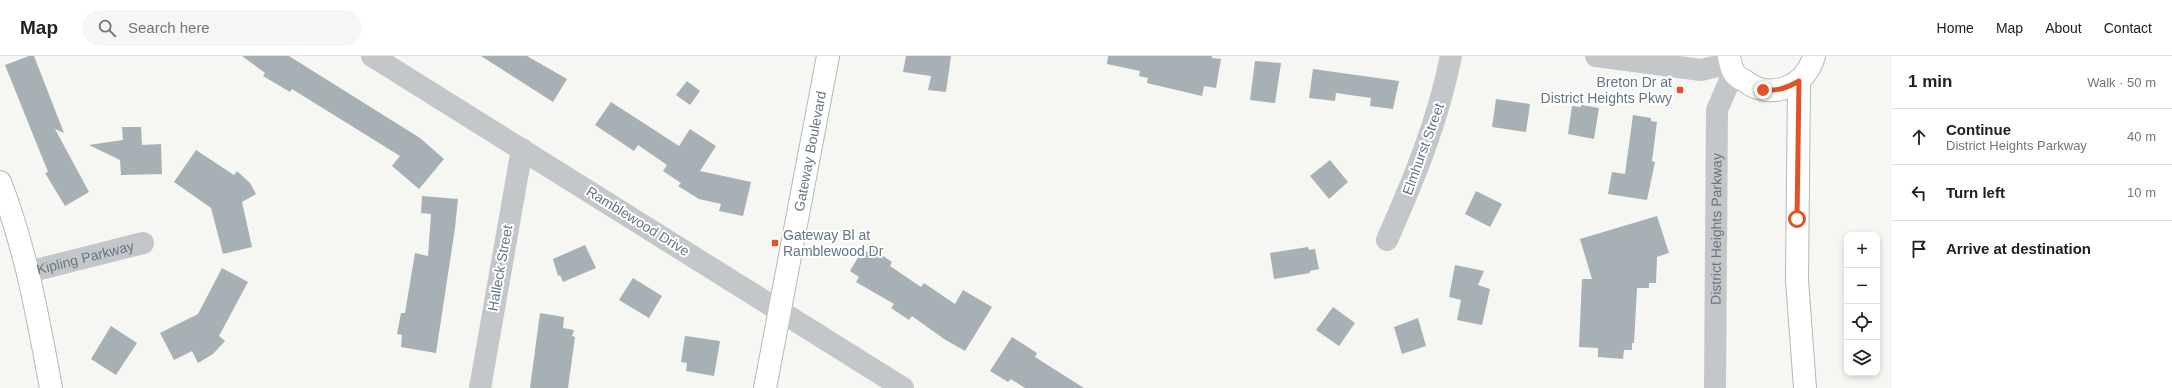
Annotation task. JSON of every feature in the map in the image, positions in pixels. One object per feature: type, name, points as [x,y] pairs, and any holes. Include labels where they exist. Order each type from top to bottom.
[{"type":"street","name":"Ramblewood Drive","points":[[372,56],[779,309],[903,388]]},
{"type":"street","name":"Gateway Boulevard","points":[[765,388],[828,56]]},
{"type":"street","name":"Elmhurst Street","points":[[1387,240],[1429,141],[1445,88],[1451,56]]},
{"type":"street","points":[[1596,56],[1701,70],[1731,64],[1751,86],[1763,90],[1782,89],[1799,81],[1808,70],[1814,56]]},
{"type":"street","name":"District Heights Parkway","points":[[1715,388],[1717,110],[1731,64]]},
{"type":"street","points":[[1799,81],[1797,280],[1805,388]]},
{"type":"street","name":"Halleck Street","points":[[480,388],[522,149]]},
{"type":"street","name":"Kipling Parkway","points":[[0,182],[17,229],[28,272],[51,388]]},
{"type":"street","name":"Kipling Parkway","points":[[28,272],[143,243]]},
{"type":"building","points":[[29,56],[34,56],[64,133],[55,129],[89,192],[65,206],[45,173],[48,172],[5,65]]},
{"type":"building","points":[[242,56],[289,56],[420,138],[444,159],[419,189],[392,166],[400,156],[292,89],[290,92],[263,76],[265,73]]},
{"type":"building","points":[[481,56],[527,56],[567,79],[553,102]]},
{"type":"building","points":[[906,56],[951,56],[946,92],[928,90],[931,76],[903,72]]},
{"type":"building","points":[[1108,56],[1212,56],[1212,58],[1221,59],[1216,88],[1204,86],[1202,96],[1147,83],[1148,78],[1139,76],[1140,71],[1107,64]]},
{"type":"building","points":[[1255,61],[1281,63],[1275,103],[1250,100]]},
{"type":"building","points":[[1313,69],[1399,81],[1393,109],[1370,106],[1371,98],[1336,93],[1335,101],[1309,98]]},
{"type":"building","points":[[687,81],[700,91],[690,105],[676,95]]},
{"type":"building","points":[[1496,99],[1530,104],[1526,132],[1492,127]]},
{"type":"building","points":[[611,102],[679,146],[690,129],[716,146],[700,171],[751,182],[743,216],[719,211],[721,204],[699,199],[678,186],[681,183],[663,171],[667,165],[638,145],[634,151],[595,125]]},
{"type":"building","points":[[1581,105],[1599,108],[1594,139],[1568,134],[1572,106],[1581,107]]},
{"type":"building","points":[[1633,115],[1651,118],[1651,121],[1657,122],[1652,161],[1655,162],[1647,200],[1608,194],[1612,172],[1625,174]]},
{"type":"building","points":[[122,127],[141,127],[142,145],[161,144],[162,174],[121,175],[120,160],[89,145],[123,140]]},
{"type":"building","points":[[196,150],[234,175],[237,171],[250,183],[256,194],[242,202],[252,247],[223,254],[211,208],[174,182]]},
{"type":"building","points":[[1330,160],[1348,182],[1329,199],[1310,176]]},
{"type":"building","points":[[1476,191],[1502,204],[1490,227],[1465,214]]},
{"type":"building","points":[[422,196],[458,199],[436,353],[401,347],[402,335],[397,334],[401,313],[405,313],[415,253],[428,256],[431,214],[421,213]]},
{"type":"building","points":[[1657,216],[1669,253],[1657,257],[1656,283],[1649,283],[1649,288],[1637,288],[1634,343],[1632,343],[1632,350],[1624,350],[1623,359],[1598,357],[1598,348],[1579,347],[1582,279],[1592,279],[1580,239]]},
{"type":"building","points":[[585,245],[596,268],[563,282],[560,275],[558,276],[553,259]]},
{"type":"building","points":[[870,247],[892,262],[890,266],[921,287],[924,283],[955,304],[963,290],[992,307],[965,351],[944,339],[912,316],[909,320],[891,308],[894,304],[856,282],[859,277],[850,271],[863,249],[867,252]]},
{"type":"building","points":[[1308,247],[1309,250],[1315,249],[1319,269],[1310,271],[1310,273],[1274,279],[1270,253]]},
{"type":"building","points":[[1455,265],[1484,271],[1478,285],[1490,289],[1482,325],[1457,320],[1461,300],[1449,297]]},
{"type":"building","points":[[222,268],[248,282],[219,336],[225,341],[213,354],[198,363],[192,351],[174,360],[160,333],[198,314]]},
{"type":"building","points":[[633,278],[662,296],[649,318],[619,300]]},
{"type":"building","points":[[1333,307],[1355,323],[1339,346],[1316,330]]},
{"type":"building","points":[[540,313],[564,317],[563,328],[574,330],[572,336],[575,337],[568,388],[530,388]]},
{"type":"building","points":[[1418,318],[1426,346],[1402,354],[1394,327]]},
{"type":"building","points":[[111,326],[137,343],[116,375],[91,359]]},
{"type":"building","points":[[685,336],[720,341],[714,376],[686,371],[687,363],[681,362]]},
{"type":"building","points":[[1012,337],[1037,353],[1035,357],[1084,388],[1025,388],[1011,379],[1008,382],[990,371]]},
{"type":"place","name":"Breton Dr at District Heights Pkwy","points":[[1680,90]]},
{"type":"place","name":"Gateway Bl at Ramblewood Dr","points":[[775,243]]},
{"type":"route","points":[[1763,90],[1776,91],[1789,87],[1799,81],[1797,219]]}]
